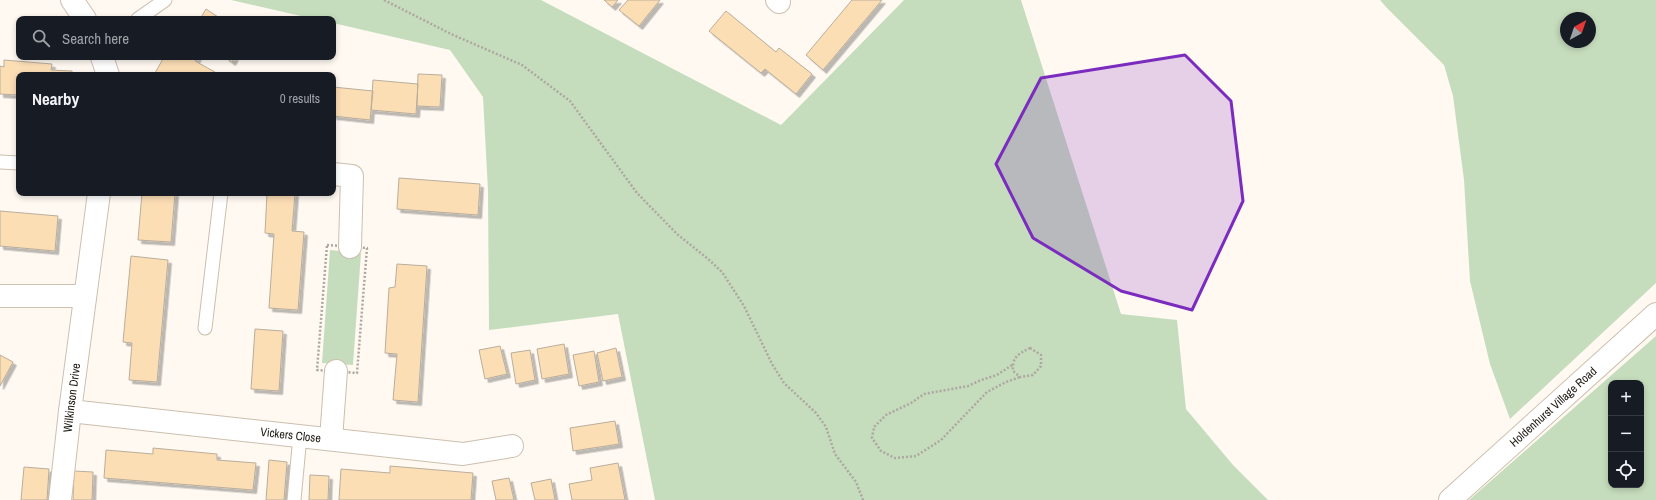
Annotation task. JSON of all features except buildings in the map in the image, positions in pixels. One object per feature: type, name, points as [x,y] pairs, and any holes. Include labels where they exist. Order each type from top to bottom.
[{"type":"street","points":[[72,0],[83,16]]},
{"type":"street","points":[[103,60],[107,72]]},
{"type":"street","points":[[336,174],[352,176],[350,246]]},
{"type":"street","name":"Wilkinson Drive","points":[[60,500],[70,411],[99,196]]},
{"type":"street","points":[[0,296],[85,296]]},
{"type":"street","name":"Holdenhurst Village Road","points":[[1450,500],[1656,314]]},
{"type":"street","points":[[331,439],[336,371]]},
{"type":"street","name":"Vickers Close","points":[[70,411],[463,454],[512,446]]},
{"type":"lane","points":[[142,16],[165,0]]},
{"type":"lane","points":[[0,162],[16,163]]},
{"type":"lane","points":[[205,328],[221,196]]},
{"type":"lane","points":[[294,500],[300,436]]},
{"type":"path","points":[[384,0],[451,34],[522,65],[570,101],[638,194],[677,234],[722,272],[744,306],[772,364],[784,383],[816,413],[826,427],[835,454],[856,482],[863,500]]},
{"type":"path","points":[[327,245],[367,248],[357,373],[336,371],[317,370],[327,245]]},
{"type":"path","points":[[1030,348],[1040,355],[1041,366],[1033,375],[1020,377],[1006,382],[987,392],[941,440],[916,456],[895,458],[881,451],[872,438],[874,427],[886,415],[911,403],[924,394],[968,386],[997,375],[1012,365],[1018,354],[1030,348]]},
{"type":"path","points":[[1012,365],[1012,371],[1020,377]]},
{"type":"highlighted area","points":[[1185,55],[1231,101],[1243,201],[1192,310],[1121,291],[1033,238],[996,164],[1041,78]]},
{"type":"green space","points":[[231,0],[541,0],[781,125],[904,0],[1021,0],[1121,314],[1177,320],[1186,409],[1233,465],[1268,500],[655,500],[618,314],[489,330],[488,191],[483,97],[450,50],[336,24],[336,16],[301,16]]},
{"type":"green space","points":[[1380,0],[1656,0],[1656,283],[1510,419],[1490,364],[1470,281],[1464,180],[1453,96],[1444,65]]},
{"type":"green space","points":[[330,250],[361,253],[353,365],[322,363]]},
{"type":"green space","points":[[1656,336],[1656,500],[1469,500]]}]
